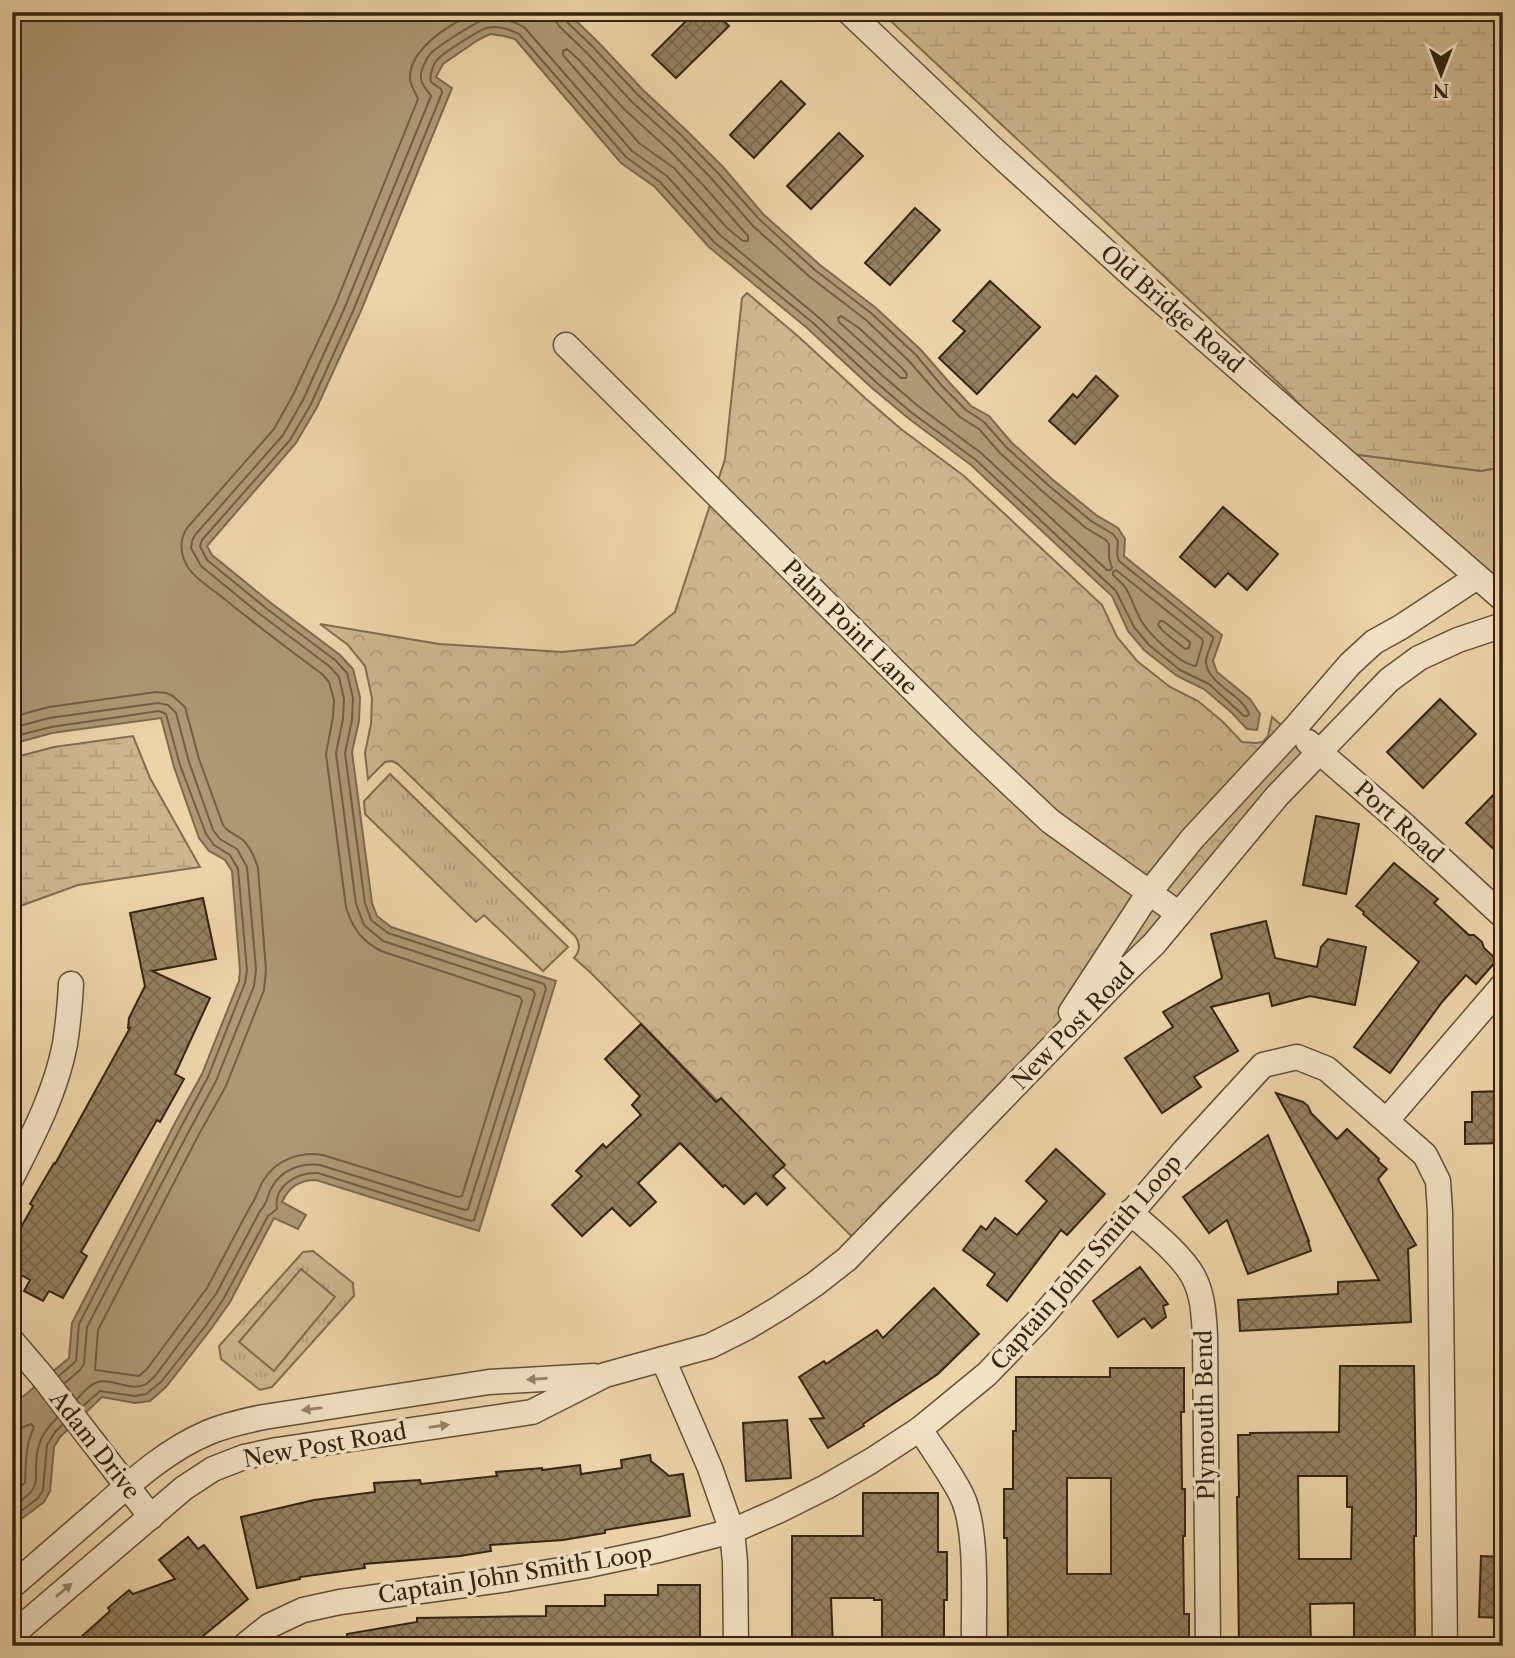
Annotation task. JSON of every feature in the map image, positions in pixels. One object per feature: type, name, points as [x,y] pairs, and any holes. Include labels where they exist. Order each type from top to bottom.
[{"type":"street","name":"Old Bridge Road","points":[[849,12],[992,148],[1125,268],[1503,598]]},
{"type":"street","name":"Palm Point Lane","points":[[566,345],[966,742],[1050,821],[1179,914]]},
{"type":"street","points":[[1038,1061],[1148,894],[1192,839],[1350,664],[1374,642],[1477,577]]},
{"type":"street","name":"New Post Road","points":[[12,1635],[184,1488],[213,1469],[244,1457],[291,1448],[532,1412],[605,1375],[710,1346],[781,1307],[846,1259],[1154,944],[1277,796],[1389,680],[1419,658],[1458,640],[1503,625]]},
{"type":"street","name":"Port Road","points":[[1293,730],[1404,825],[1503,916]]},
{"type":"street","points":[[12,1177],[47,1104],[57,1075],[69,1014],[71,984]]},
{"type":"street","points":[[1387,1120],[1503,985]]},
{"type":"street","name":"Captain John Smith Loop","points":[[244,1646],[269,1626],[303,1610],[340,1602],[584,1566],[659,1550],[732,1531],[826,1487],[920,1429],[987,1374],[1264,1065],[1297,1057],[1327,1069],[1387,1120],[1425,1155],[1438,1181],[1445,1646]]},
{"type":"street","name":"Plymouth Bend","points":[[1130,1212],[1173,1252],[1193,1276],[1203,1305],[1208,1646]]},
{"type":"street","name":"Adam Drive","points":[[12,1341],[151,1517]]},
{"type":"street","points":[[663,1359],[710,1468],[732,1531],[736,1646]]},
{"type":"street","name":"New Post Road","points":[[12,1586],[128,1486],[179,1448],[206,1434],[264,1417],[489,1382],[605,1375]]},
{"type":"street","points":[[920,1429],[962,1495],[971,1526],[974,1646]]},
{"type":"green space","points":[[881,12],[1503,12],[1503,467],[1481,471],[1345,453],[1286,390]]},
{"type":"green space","points":[[747,293],[901,429],[964,476],[1102,605],[1117,637],[1137,661],[1170,687],[1198,701],[1242,742],[1263,742],[1268,736],[1272,717],[1313,754],[868,1253],[574,958],[579,947],[575,936],[398,764],[385,762],[368,779],[365,753],[371,724],[372,698],[365,666],[348,645],[320,624],[439,644],[562,652],[634,645],[675,612],[725,459],[742,298]]},
{"type":"green space","points":[[1345,453],[1481,471],[1503,467],[1503,614],[1466,582]]},
{"type":"green space","points":[[133,736],[150,778],[200,867],[78,885],[12,909],[12,758],[54,747]]},
{"type":"green space","points":[[390,774],[568,947],[543,971],[484,915],[476,922],[365,814],[364,801]]},
{"type":"green space","points":[[313,1251],[353,1283],[354,1296],[272,1387],[260,1390],[221,1359],[219,1346],[303,1252]]},
{"type":"green space","points":[[301,1269],[335,1297],[274,1371],[239,1342]]},
{"type":"water","points":[[12,12],[567,12],[723,167],[763,214],[820,265],[876,308],[921,350],[971,406],[989,416],[1011,442],[1052,479],[1096,515],[1118,528],[1125,539],[1124,556],[1222,635],[1213,661],[1217,672],[1250,699],[1260,714],[1257,730],[1247,729],[1204,689],[1177,676],[1144,650],[1128,631],[1112,596],[971,465],[908,418],[807,328],[709,247],[655,187],[621,163],[515,39],[490,34],[478,40],[443,64],[436,77],[452,88],[360,313],[317,407],[296,443],[207,546],[212,555],[340,655],[353,669],[360,697],[359,721],[352,752],[372,903],[377,916],[391,927],[556,981],[479,1231],[316,1180],[295,1185],[282,1202],[306,1215],[298,1229],[274,1218],[230,1302],[166,1387],[150,1401],[135,1403],[102,1397],[60,1437],[54,1447],[50,1491],[44,1502],[12,1526],[12,1404],[69,1358],[72,1323],[202,1074],[239,981],[240,971],[232,871],[225,860],[209,851],[199,838],[174,767],[161,718],[52,733],[12,744]]},
{"type":"building","points":[[695,12],[715,12],[729,26],[676,78],[652,55]]},
{"type":"building","points":[[781,81],[805,104],[754,158],[730,135]]},
{"type":"building","points":[[839,133],[863,156],[811,209],[787,186]]},
{"type":"building","points":[[915,208],[940,230],[890,285],[865,263]]},
{"type":"building","points":[[990,281],[1040,327],[977,394],[939,358],[965,331],[953,321]]},
{"type":"building","points":[[1096,376],[1118,396],[1075,444],[1049,421],[1073,394],[1077,398]]},
{"type":"building","points":[[1223,507],[1278,554],[1247,590],[1228,573],[1215,587],[1180,557]]},
{"type":"building","points":[[1440,699],[1476,734],[1423,788],[1387,752]]},
{"type":"building","points":[[1503,785],[1503,858],[1466,823]]},
{"type":"building","points":[[1316,816],[1359,824],[1346,894],[1303,885]]},
{"type":"building","points":[[1394,863],[1438,899],[1434,903],[1469,935],[1474,935],[1482,942],[1484,948],[1497,960],[1476,984],[1466,975],[1442,1002],[1390,1073],[1354,1047],[1419,962],[1356,906]]},
{"type":"building","points":[[203,898],[216,959],[152,971],[210,998],[175,1074],[184,1079],[160,1122],[157,1120],[81,1252],[87,1256],[63,1298],[49,1291],[43,1301],[24,1291],[30,1280],[12,1270],[12,1243],[33,1206],[30,1204],[130,1028],[129,1018],[145,986],[130,913]]},
{"type":"building","points":[[1266,921],[1275,958],[1317,967],[1321,947],[1328,939],[1366,947],[1355,1005],[1310,996],[1272,1006],[1269,993],[1211,1007],[1238,1051],[1194,1077],[1201,1087],[1162,1113],[1125,1058],[1173,1027],[1163,1012],[1222,978],[1211,934]]},
{"type":"building","points":[[641,1024],[716,1102],[721,1098],[785,1165],[773,1176],[785,1188],[767,1205],[756,1193],[744,1204],[725,1185],[723,1187],[680,1143],[638,1183],[656,1202],[630,1226],[612,1208],[582,1236],[552,1205],[582,1176],[576,1171],[603,1144],[606,1148],[641,1115],[632,1105],[640,1096],[605,1059]]},
{"type":"building","points":[[1503,1091],[1503,1143],[1465,1144],[1465,1122],[1472,1122],[1472,1092]]},
{"type":"building","points":[[1276,1093],[1303,1102],[1337,1139],[1347,1129],[1387,1169],[1378,1179],[1416,1245],[1408,1249],[1411,1322],[1240,1331],[1238,1300],[1338,1294],[1338,1282],[1379,1280]]},
{"type":"building","points":[[1268,1135],[1311,1251],[1248,1274],[1227,1220],[1209,1233],[1183,1197]]},
{"type":"building","points":[[1056,1149],[1105,1194],[1067,1235],[1061,1230],[1007,1301],[987,1285],[995,1274],[963,1250],[981,1226],[986,1230],[995,1218],[1017,1235],[1047,1201],[1026,1181]]},
{"type":"building","points":[[1140,1267],[1168,1304],[1163,1306],[1166,1317],[1152,1328],[1144,1318],[1118,1337],[1093,1301]]},
{"type":"building","points":[[934,1288],[979,1334],[938,1374],[828,1448],[810,1419],[824,1418],[799,1377],[824,1361],[826,1364],[877,1330],[883,1338]]},
{"type":"building","points":[[1340,1366],[1414,1366],[1415,1646],[1354,1646],[1354,1603],[1310,1604],[1311,1646],[1239,1646],[1238,1435],[1339,1432]],"holes":[[[1298,1476],[1347,1476],[1347,1507],[1352,1507],[1351,1559],[1299,1559]]]},
{"type":"building","points":[[1110,1368],[1184,1368],[1184,1412],[1181,1412],[1182,1489],[1185,1489],[1184,1614],[1189,1614],[1189,1646],[1008,1646],[1004,1489],[1013,1489],[1016,1377],[1110,1377]],"holes":[[[1067,1478],[1111,1478],[1111,1574],[1067,1574]]]},
{"type":"building","points":[[787,1420],[791,1478],[746,1481],[743,1423]]},
{"type":"building","points":[[650,1455],[651,1461],[669,1476],[683,1474],[690,1516],[563,1540],[490,1545],[491,1551],[460,1556],[364,1564],[365,1568],[300,1577],[257,1588],[241,1517],[314,1500],[375,1492],[374,1483],[420,1480],[421,1484],[497,1476],[496,1472],[580,1465],[581,1474],[622,1468],[621,1460]]},
{"type":"building","points":[[863,1493],[938,1493],[938,1552],[947,1552],[944,1646],[882,1646],[882,1600],[831,1598],[833,1646],[792,1646],[792,1536],[863,1536]]},
{"type":"building","points":[[188,1537],[198,1549],[204,1545],[248,1599],[203,1636],[211,1646],[71,1646],[129,1590],[133,1594],[175,1579],[159,1560]]},
{"type":"building","points":[[1481,1556],[1503,1557],[1503,1618],[1479,1617]]},
{"type":"building","points":[[658,1585],[700,1585],[700,1646],[348,1646],[347,1634],[417,1622],[417,1618],[546,1616],[546,1606],[605,1606],[605,1595],[658,1595]]}]
